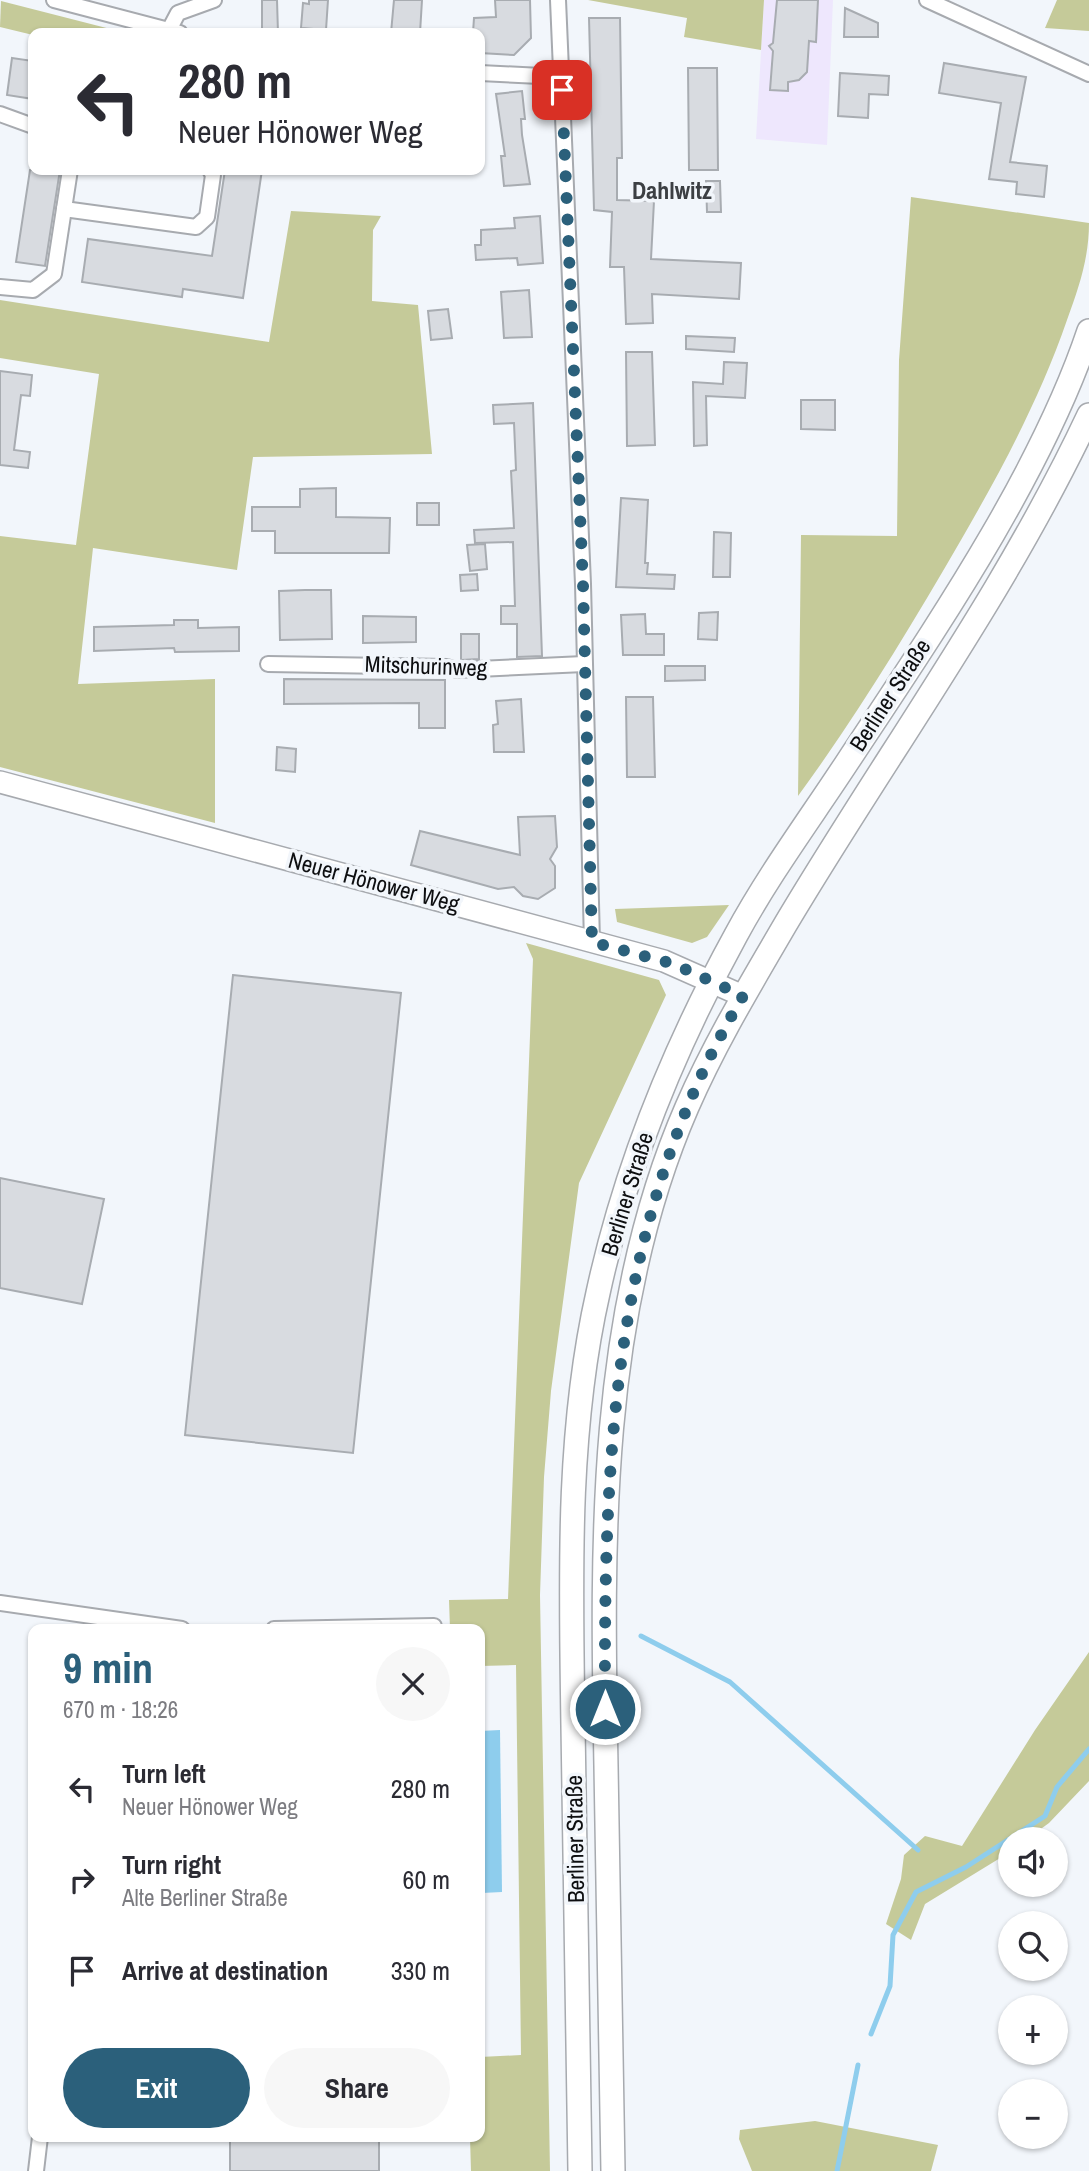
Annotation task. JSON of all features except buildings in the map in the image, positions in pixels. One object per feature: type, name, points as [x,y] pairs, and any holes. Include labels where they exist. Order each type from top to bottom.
[{"type":"main road","name":"Berliner Straße","points":[[580,2171],[572,1578],[576,1465],[586,1363],[597,1297],[634,1162],[657,1100],[736,934],[789,846],[847,764],[985,543],[1044,435],[1089,331]]},
{"type":"main road","name":"Berliner Straße","points":[[613,2171],[605,1574],[608,1464],[618,1374],[644,1231],[685,1111],[743,996],[836,838],[1011,563],[1089,415]]},
{"type":"main road","name":"Neuer Hönower Weg","points":[[0,782],[664,961],[743,996]]},
{"type":"street","points":[[54,0],[159,28]]},
{"type":"street","points":[[175,28],[178,13],[214,0]]},
{"type":"street","points":[[558,0],[592,942]]},
{"type":"street","points":[[927,0],[1089,74]]},
{"type":"street","points":[[485,73],[561,76]]},
{"type":"street","points":[[0,114],[28,124]]},
{"type":"street","points":[[0,287],[33,290],[54,274],[69,175]]},
{"type":"street","points":[[64,209],[196,227],[207,217],[213,175]]},
{"type":"street","name":"Mitschurinweg","points":[[268,664],[355,663],[447,667],[457,670],[584,664]]},
{"type":"street","points":[[0,1602],[88,1623]]},
{"type":"street","points":[[36,2171],[39,2142]]},
{"type":"shaded area","points":[[764,0],[833,0],[827,145],[756,139]]},
{"type":"green space","points":[[588,0],[764,0],[761,50],[684,37],[687,18]]},
{"type":"green space","points":[[1057,0],[1089,0],[1089,31],[1045,28]]},
{"type":"green space","points":[[1,1],[106,28],[28,28],[28,34],[0,27]]},
{"type":"green space","points":[[911,197],[1089,223],[1085,260],[1071,308],[1045,377],[991,487],[883,670],[798,796],[801,535],[897,536],[899,360]]},
{"type":"green space","points":[[291,211],[381,216],[373,230],[372,301],[418,305],[432,454],[253,457],[237,570],[93,548],[78,684],[215,679],[215,823],[0,767],[0,536],[76,545],[99,374],[0,358],[0,300],[269,342]]},
{"type":"green space","points":[[729,905],[707,937],[692,943],[617,922],[615,909]]},
{"type":"green space","points":[[526,943],[659,980],[666,995],[579,1183],[551,1391],[544,1477],[540,1595],[550,2171],[471,2171],[470,2142],[485,2142],[485,2057],[521,2055],[516,1665],[485,1666],[485,1624],[450,1624],[449,1600],[508,1599],[533,959]]},
{"type":"green space","points":[[1089,1652],[1089,1781],[1044,1827],[998,1827],[998,1859],[925,1904],[911,1940],[886,1924],[901,1879],[904,1855],[925,1836],[962,1846],[1035,1730]]},
{"type":"green space","points":[[815,2121],[938,2145],[931,2171],[752,2171],[739,2139],[740,2130]]},
{"type":"water","points":[[500,1730],[502,1892],[485,1893],[485,1731]]},
{"type":"waterway","points":[[641,1636],[730,1682],[918,1850]]},
{"type":"waterway","points":[[871,2034],[890,1986],[893,1935],[916,1892],[966,1867],[1045,1816],[1057,1787],[1089,1749]]},
{"type":"waterway","points":[[837,2171],[858,2065]]},
{"type":"district","name":"Dahlwitz","points":[[672,191]]},
{"type":"route","points":[[562,90],[583,584],[592,942],[674,964],[743,996],[718,1039],[685,1111],[644,1231],[631,1296],[618,1374],[608,1464],[605,1709]]}]
